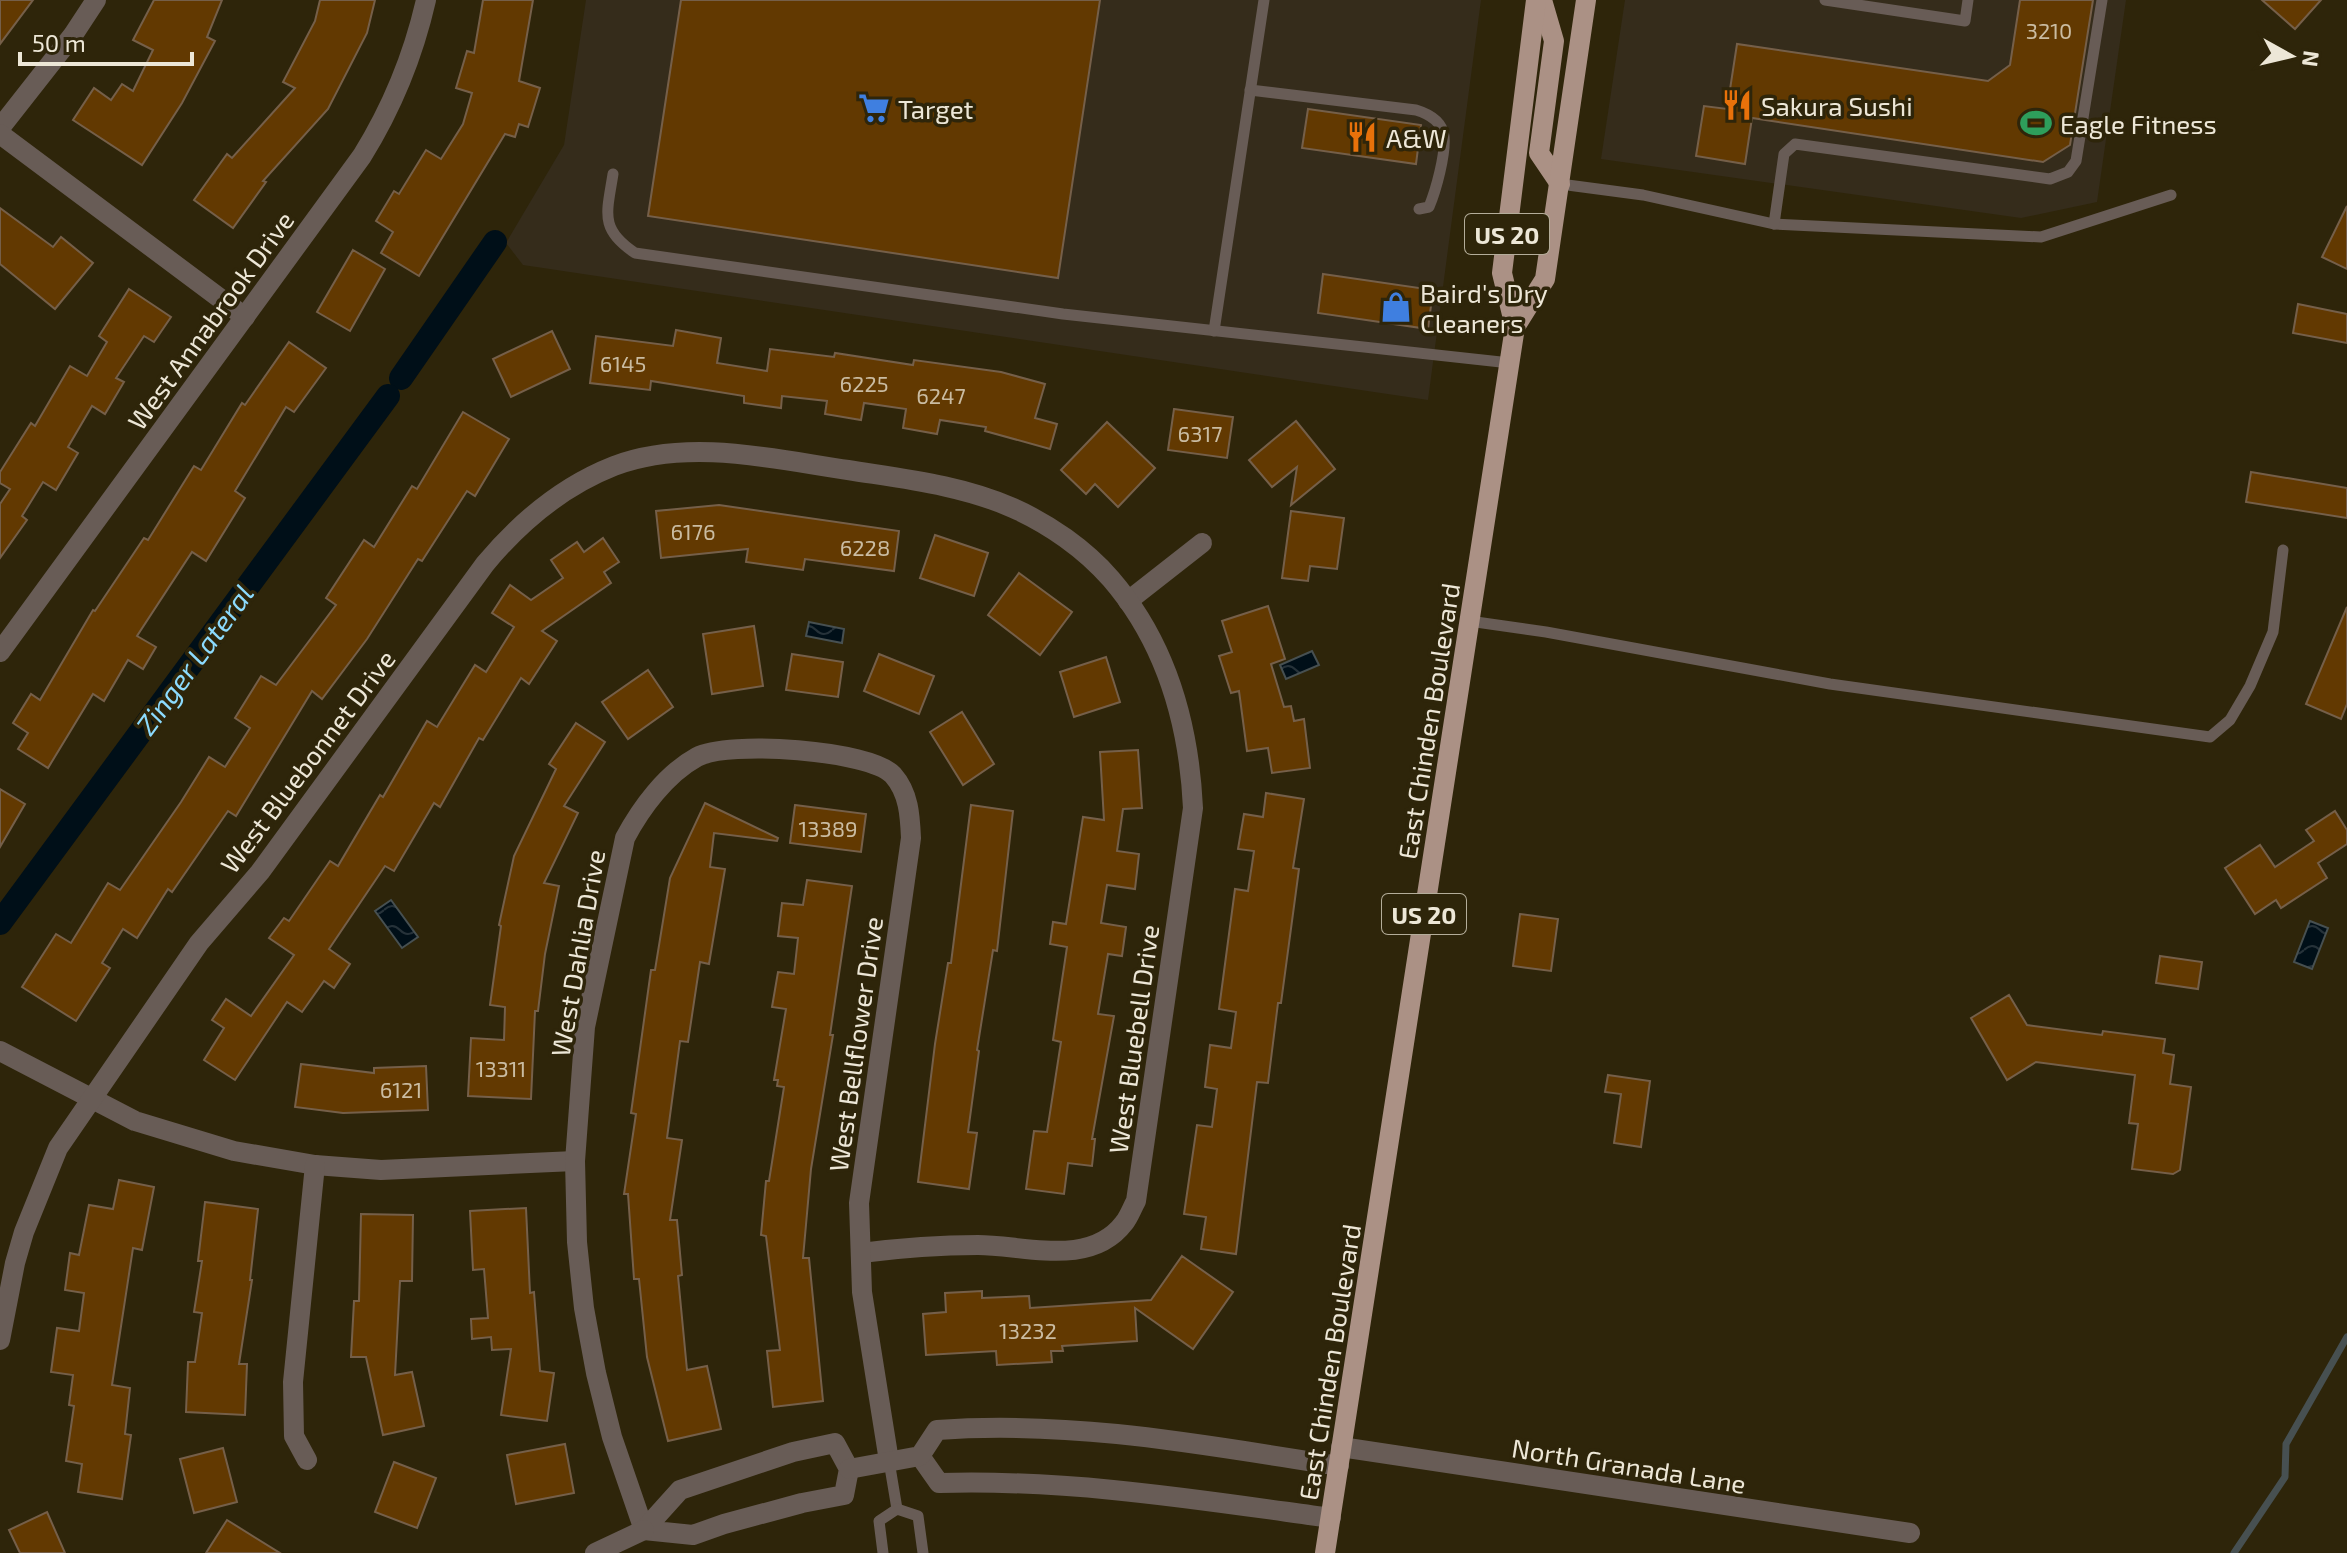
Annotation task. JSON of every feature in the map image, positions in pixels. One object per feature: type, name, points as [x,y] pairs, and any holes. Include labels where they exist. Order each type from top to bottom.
[{"type":"main road","name":"US 20","points":[[1515,327],[1502,273],[1536,0]]},
{"type":"main road","points":[[1542,0],[1554,41],[1539,153],[1560,184]]},
{"type":"main road","name":"East Chinden Boulevard","points":[[1325,1553],[1515,327],[1545,279],[1586,0]]},
{"type":"street","points":[[96,0],[0,131],[245,317]]},
{"type":"street","name":"West Annabrook Drive","points":[[0,652],[362,156],[401,86],[417,41],[426,0]]},
{"type":"street","name":"West Bluebonnet Drive","points":[[0,1340],[15,1263],[46,1172],[58,1148],[199,943],[260,872],[485,564],[522,524],[557,497],[628,463],[699,452],[737,453],[954,487],[1038,520],[1088,557],[1128,601]]},
{"type":"street","points":[[1128,601],[1202,543]]},
{"type":"street","name":"West Bluebell Drive","points":[[861,1253],[910,1246],[981,1245],[1047,1251],[1075,1250],[1101,1241],[1123,1224],[1136,1201],[1193,808],[1190,757],[1178,703],[1157,651],[1128,601]]},
{"type":"street","name":"West Bellflower Drive","points":[[760,747],[864,760],[892,774],[910,806],[911,838],[863,1161],[858,1230],[862,1292],[889,1461]]},
{"type":"street","name":"West Dahlia Drive","points":[[644,1530],[612,1437],[593,1360],[577,1242],[575,1161],[585,1027],[625,838],[638,814],[655,793],[696,758],[734,748],[760,747]]},
{"type":"street","points":[[0,1051],[135,1121],[234,1151],[315,1165],[381,1170],[575,1161]]},
{"type":"street","points":[[307,1460],[294,1436],[293,1382],[315,1165]]},
{"type":"street","name":"North Granada Lane","points":[[920,1456],[937,1430],[1034,1427],[1118,1432],[1340,1456],[1910,1533]]},
{"type":"street","points":[[595,1553],[644,1530],[680,1490],[793,1452],[835,1443],[849,1469],[844,1495],[789,1506],[693,1535],[644,1530]]},
{"type":"street","points":[[849,1469],[920,1456],[939,1483],[1033,1482],[1113,1488],[1331,1518]]},
{"type":"lane","points":[[1214,331],[1264,0]]},
{"type":"lane","points":[[1825,0],[1965,21],[1968,0]]},
{"type":"lane","points":[[1774,224],[1784,154],[1795,144],[2050,179],[2068,172],[2076,161],[2102,0]]},
{"type":"lane","points":[[1250,90],[1426,113],[1444,135],[1437,189],[1429,207],[1419,209]]},
{"type":"lane","points":[[613,174],[607,217],[615,240],[635,253],[1063,314],[1510,363]]},
{"type":"lane","points":[[1560,184],[1643,195],[1774,224],[2041,237],[2171,195]]},
{"type":"lane","points":[[1469,621],[1830,684],[2210,737],[2230,720],[2250,686],[2273,632],[2283,550]]},
{"type":"lane","points":[[889,1461],[897,1509]]},
{"type":"lane","points":[[883,1553],[879,1521],[897,1509]]},
{"type":"lane","points":[[897,1509],[918,1516],[923,1553]]},
{"type":"shaded area","points":[[586,0],[1481,0],[1428,400],[523,265],[506,243],[564,145]]},
{"type":"shaded area","points":[[1625,0],[2126,0],[2097,202],[2021,218],[1601,159]]},
{"type":"water","points":[[809,622],[844,629],[842,643],[806,636]]},
{"type":"water","points":[[1312,651],[1319,665],[1286,679],[1280,665]]},
{"type":"water","points":[[391,900],[418,937],[402,948],[375,911]]},
{"type":"water","points":[[2310,921],[2328,928],[2312,969],[2294,962]]},
{"type":"building","points":[[0,0],[33,0],[0,44]]},
{"type":"building","points":[[154,0],[222,0],[207,37],[215,41],[182,103],[142,165],[73,120],[94,88],[111,100],[122,84],[133,91],[153,50],[133,40]]},
{"type":"building","points":[[320,0],[375,0],[367,33],[328,109],[263,181],[266,182],[233,228],[194,200],[227,154],[232,158],[295,88],[283,82],[315,21]]},
{"type":"building","points":[[483,0],[533,0],[519,81],[540,88],[528,127],[519,124],[515,137],[505,134],[419,276],[381,253],[393,232],[376,221],[394,191],[399,194],[426,150],[441,159],[463,124],[472,93],[456,88],[467,51],[474,53]]},
{"type":"building","name":"Target","points":[[681,0],[1100,0],[1058,278],[648,216]]},
{"type":"building","points":[[2020,0],[2093,0],[2070,145],[2043,162],[1752,118],[1745,164],[1696,156],[1704,106],[1727,109],[1737,44],[1988,81],[2010,65]]},
{"type":"building","points":[[2262,0],[2321,0],[2295,29]]},
{"type":"building","name":"A&W","points":[[1308,109],[1421,125],[1416,164],[1302,148]]},
{"type":"building","points":[[2347,206],[2347,269],[2322,257]]},
{"type":"building","points":[[0,208],[53,247],[61,237],[93,263],[55,309],[0,264]]},
{"type":"building","points":[[353,250],[385,269],[350,331],[317,312]]},
{"type":"building","points":[[1323,274],[1433,290],[1428,329],[1318,313]]},
{"type":"building","points":[[129,289],[171,317],[154,342],[144,336],[116,378],[124,382],[105,414],[92,406],[68,447],[78,453],[56,490],[43,482],[22,516],[27,520],[0,558],[0,504],[10,489],[0,483],[0,472],[31,423],[35,426],[70,366],[87,376],[107,342],[99,336]]},
{"type":"building","points":[[2298,304],[2347,314],[2347,343],[2293,333]]},
{"type":"building","points":[[676,330],[721,338],[717,363],[767,371],[770,349],[834,357],[835,353],[913,365],[914,360],[1001,372],[1045,384],[1035,418],[1057,424],[1050,449],[985,431],[986,427],[940,420],[937,434],[903,428],[906,409],[864,403],[861,420],[825,414],[827,401],[782,396],[781,408],[744,403],[744,396],[651,381],[650,390],[590,383],[596,336],[673,346]]},
{"type":"building","points":[[552,331],[570,369],[511,397],[493,359]]},
{"type":"building","points":[[289,342],[326,368],[294,412],[286,407],[235,491],[245,498],[206,561],[192,552],[137,636],[156,647],[143,669],[128,660],[104,701],[93,694],[48,768],[18,749],[28,733],[13,723],[31,694],[40,700],[93,610],[144,538],[148,540],[194,466],[201,470],[242,403],[245,405]]},
{"type":"building","points":[[1174,409],[1233,417],[1227,458],[1168,450]]},
{"type":"building","points":[[463,412],[509,439],[475,496],[467,491],[422,561],[418,559],[367,639],[322,699],[312,691],[236,816],[228,811],[172,892],[168,889],[137,938],[123,929],[102,963],[110,968],[76,1021],[22,987],[56,934],[71,943],[108,883],[120,890],[209,757],[225,767],[250,728],[235,718],[261,676],[276,685],[336,605],[326,598],[364,540],[374,547],[412,486],[417,489]]},
{"type":"building","points":[[1296,421],[1335,469],[1291,505],[1297,467],[1272,487],[1249,460]]},
{"type":"building","points":[[1107,422],[1155,468],[1118,507],[1095,484],[1086,494],[1061,470]]},
{"type":"building","points":[[2251,472],[2347,488],[2347,518],[2246,502]]},
{"type":"building","points":[[719,505],[899,531],[894,571],[805,559],[803,570],[746,562],[748,549],[661,558],[656,511]]},
{"type":"building","points":[[1291,511],[1344,518],[1337,569],[1310,566],[1308,581],[1282,578]]},
{"type":"building","points":[[935,535],[988,553],[974,596],[920,578]]},
{"type":"building","points":[[603,538],[619,562],[604,572],[611,583],[542,631],[557,641],[529,684],[521,678],[483,740],[479,738],[440,807],[434,803],[394,871],[385,866],[329,949],[350,964],[334,988],[324,981],[302,1012],[287,1002],[235,1080],[204,1060],[224,1028],[212,1020],[226,999],[251,1016],[294,955],[269,938],[284,918],[289,921],[330,861],[338,866],[427,721],[437,727],[475,665],[486,672],[514,627],[492,613],[510,585],[531,600],[563,578],[551,560],[577,542],[584,552]]},
{"type":"building","points":[[1019,573],[1072,612],[1040,655],[988,615]]},
{"type":"building","points":[[1268,606],[1285,659],[1271,664],[1284,707],[1291,706],[1294,721],[1304,719],[1310,768],[1272,773],[1268,748],[1247,751],[1239,691],[1231,693],[1219,656],[1232,652],[1222,621]]},
{"type":"building","points":[[2347,607],[2347,704],[2341,719],[2306,704]]},
{"type":"building","points":[[754,626],[763,686],[712,694],[703,634]]},
{"type":"building","points":[[792,654],[843,662],[838,697],[786,690]]},
{"type":"building","points":[[879,654],[934,676],[919,714],[864,691]]},
{"type":"building","points":[[1106,657],[1120,702],[1074,717],[1060,672]]},
{"type":"building","points":[[648,670],[673,707],[628,739],[602,702]]},
{"type":"building","points":[[962,712],[994,764],[963,785],[930,732]]},
{"type":"building","points":[[576,723],[605,742],[564,806],[578,813],[544,883],[559,886],[545,954],[538,1011],[535,1011],[531,1099],[468,1096],[471,1038],[504,1040],[505,1007],[490,1005],[499,925],[514,856],[556,769],[549,764]]},
{"type":"building","points":[[1138,750],[1142,808],[1123,809],[1117,851],[1139,854],[1135,889],[1107,885],[1101,923],[1126,927],[1122,956],[1108,954],[1098,1014],[1114,1016],[1092,1139],[1095,1139],[1092,1166],[1068,1163],[1064,1194],[1026,1189],[1034,1131],[1047,1132],[1061,1042],[1053,1040],[1067,947],[1050,944],[1053,922],[1066,924],[1083,817],[1104,820],[1100,752]]},
{"type":"building","points":[[0,789],[25,804],[0,847]]},
{"type":"building","points":[[1266,793],[1304,799],[1293,868],[1299,869],[1281,1003],[1278,1003],[1268,1083],[1257,1082],[1236,1254],[1201,1249],[1206,1217],[1184,1214],[1197,1125],[1212,1127],[1217,1089],[1205,1087],[1210,1045],[1231,1048],[1236,1012],[1219,1009],[1235,889],[1248,891],[1254,851],[1238,849],[1244,814],[1263,817]]},
{"type":"building","points":[[705,803],[778,838],[777,841],[714,833],[710,867],[725,869],[709,964],[700,962],[688,1042],[680,1041],[667,1138],[682,1140],[670,1220],[677,1220],[682,1275],[678,1276],[687,1370],[707,1366],[721,1429],[668,1441],[647,1357],[639,1279],[634,1279],[628,1194],[624,1194],[636,1114],[631,1113],[651,970],[655,970],[670,878]]},
{"type":"building","points":[[795,805],[866,814],[861,852],[790,843]]},
{"type":"building","points":[[971,805],[1013,811],[997,951],[993,950],[977,1050],[968,1132],[977,1133],[969,1189],[918,1182]]},
{"type":"building","points":[[2335,811],[2347,830],[2347,844],[2318,863],[2327,878],[2281,908],[2276,900],[2255,914],[2225,868],[2260,845],[2275,867],[2314,841],[2306,830]]},
{"type":"building","points":[[807,880],[852,886],[830,1035],[833,1035],[811,1169],[803,1258],[809,1258],[823,1401],[773,1407],[767,1351],[780,1350],[766,1236],[761,1235],[766,1181],[769,1181],[784,1087],[777,1086],[778,1080],[774,1080],[786,1009],[772,1007],[778,972],[794,974],[798,938],[778,936],[782,903],[803,905]]},
{"type":"building","points":[[1520,914],[1558,919],[1551,971],[1513,966]]},
{"type":"building","points":[[2160,956],[2202,962],[2198,989],[2156,983]]},
{"type":"building","points":[[2009,995],[2027,1025],[2165,1039],[2163,1053],[2174,1055],[2170,1084],[2191,1087],[2180,1170],[2173,1174],[2132,1169],[2138,1124],[2129,1123],[2135,1075],[2036,1062],[2007,1080],[1971,1018]]},
{"type":"building","points":[[301,1064],[374,1073],[374,1068],[426,1066],[428,1110],[343,1113],[295,1107]]},
{"type":"building","points":[[1608,1075],[1650,1081],[1641,1147],[1614,1143],[1621,1094],[1605,1092]]},
{"type":"building","points":[[119,1180],[154,1187],[142,1250],[133,1248],[112,1385],[130,1388],[125,1434],[131,1435],[122,1499],[78,1492],[82,1464],[66,1461],[74,1406],[69,1405],[73,1375],[51,1372],[57,1328],[79,1331],[84,1293],[65,1290],[70,1253],[79,1255],[89,1205],[113,1209]]},
{"type":"building","points":[[205,1202],[258,1209],[252,1280],[239,1364],[247,1364],[245,1415],[186,1412],[188,1362],[195,1362],[202,1313],[194,1312],[202,1261],[198,1261]]},
{"type":"building","points":[[526,1208],[530,1293],[534,1292],[540,1371],[554,1373],[547,1421],[501,1415],[511,1349],[492,1350],[491,1337],[472,1339],[471,1319],[488,1318],[484,1269],[473,1270],[470,1211]]},
{"type":"building","points":[[361,1214],[413,1215],[412,1281],[400,1281],[395,1375],[412,1372],[424,1426],[383,1435],[366,1357],[351,1357],[354,1301],[359,1301]]},
{"type":"building","points":[[1182,1256],[1233,1292],[1193,1349],[1135,1308],[1137,1341],[1062,1346],[1063,1351],[1051,1351],[1052,1362],[997,1365],[996,1351],[926,1355],[923,1314],[946,1312],[945,1293],[982,1291],[982,1298],[1029,1296],[1030,1308],[1151,1300]]},
{"type":"building","points":[[565,1444],[574,1493],[516,1504],[507,1455]]},
{"type":"building","points":[[223,1448],[237,1502],[194,1513],[180,1459]]},
{"type":"building","points":[[394,1462],[436,1478],[417,1528],[375,1512]]},
{"type":"building","points":[[47,1512],[65,1553],[20,1553],[9,1530]]},
{"type":"building","points":[[227,1520],[280,1553],[206,1553]]},
{"type":"waterway","name":"Zinger Lateral","points":[[401,378],[495,242]]},
{"type":"waterway","name":"Zinger Lateral","points":[[0,923],[388,396]]},
{"type":"waterway","points":[[2234,1553],[2285,1477],[2286,1444],[2347,1337]]},
{"type":"place","name":"Sakura Sushi","points":[[1737,105]]},
{"type":"place","name":"Target","points":[[874,108]]},
{"type":"place","name":"Eagle Fitness","points":[[2036,123]]},
{"type":"place","name":"A&W","points":[[1362,137]]},
{"type":"place","name":"Baird's Dry Cleaners","points":[[1396,307]]}]
